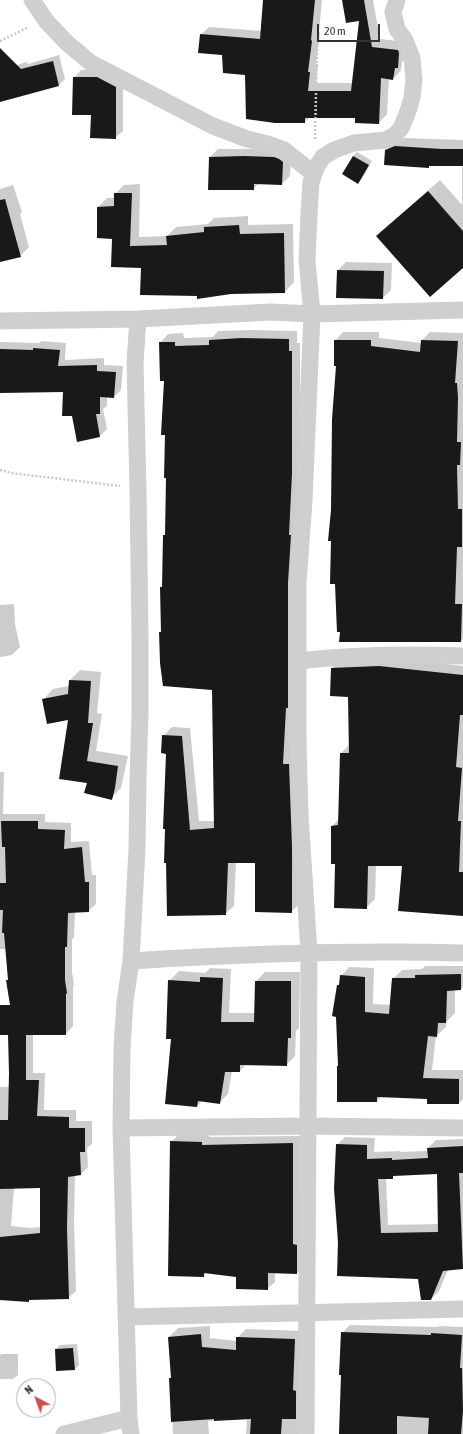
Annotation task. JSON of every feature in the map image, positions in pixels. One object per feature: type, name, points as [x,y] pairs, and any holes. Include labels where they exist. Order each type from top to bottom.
[{"type":"street","points":[[32,0],[47,22],[67,43],[91,63],[214,126],[247,139],[284,150],[315,170]]},
{"type":"street","points":[[306,1434],[309,952],[300,815],[298,741],[298,583],[304,501],[312,314],[307,260],[311,182],[315,170],[323,157],[334,150],[354,143],[386,140],[395,135],[401,128],[412,98],[414,80],[412,58],[405,40],[397,29],[394,18],[393,12],[397,0]]},
{"type":"street","points":[[0,321],[138,319],[271,312],[312,314],[463,310]]},
{"type":"street","points":[[64,1434],[130,1426],[121,1128],[122,1048],[125,1001],[131,961],[137,849],[140,713],[138,488],[135,363],[138,319]]},
{"type":"street","points":[[298,661],[333,657],[377,655],[463,656]]},
{"type":"street","points":[[131,961],[223,955],[309,952],[394,951],[463,953]]},
{"type":"street","points":[[121,1128],[308,1126],[463,1128]]},
{"type":"street","points":[[126,1317],[463,1309]]},
{"type":"path","points":[[315,170],[318,0]]},
{"type":"path","points":[[0,41],[20,31],[47,22]]},
{"type":"path","points":[[0,470],[11,473],[138,488]]},
{"type":"building","points":[[263,0],[315,0],[308,72],[310,72],[308,91],[351,91],[359,21],[346,23],[342,0],[364,0],[372,47],[398,50],[399,53],[398,68],[395,68],[393,80],[381,78],[379,124],[355,123],[355,118],[305,118],[305,123],[275,123],[246,119],[245,75],[223,73],[222,55],[198,53],[200,34],[260,39]]},
{"type":"building","points":[[0,48],[21,69],[53,61],[59,86],[0,102]]},
{"type":"building","points":[[73,77],[97,77],[116,87],[116,139],[90,138],[91,115],[72,115]]},
{"type":"building","points":[[395,146],[463,149],[463,166],[429,166],[429,168],[384,165],[385,150]]},
{"type":"building","points":[[353,156],[369,165],[358,184],[342,174]]},
{"type":"building","points":[[209,157],[274,157],[283,162],[282,185],[254,184],[254,190],[208,190]]},
{"type":"building","points":[[428,191],[463,231],[463,268],[430,297],[376,236]]},
{"type":"building","points":[[114,193],[132,193],[130,246],[167,245],[166,236],[204,232],[204,227],[239,225],[240,234],[284,233],[285,293],[231,294],[197,299],[197,296],[140,295],[141,268],[111,267],[112,239],[97,238],[97,207],[114,206]]},
{"type":"building","points":[[5,199],[21,257],[0,262],[0,200]]},
{"type":"building","points":[[337,270],[384,271],[383,299],[336,298]]},
{"type":"building","points":[[241,338],[289,339],[289,351],[292,351],[292,473],[289,535],[291,535],[288,583],[288,708],[286,708],[283,764],[289,764],[292,847],[292,913],[255,912],[255,863],[228,863],[226,915],[167,916],[166,863],[164,863],[165,829],[163,829],[166,754],[161,753],[162,735],[182,736],[190,830],[214,828],[212,690],[163,686],[160,663],[160,587],[162,587],[163,535],[165,535],[166,478],[164,478],[165,435],[161,435],[164,381],[160,381],[159,342],[175,342],[175,346],[209,345],[209,340]]},
{"type":"building","points":[[334,340],[371,340],[371,346],[420,352],[421,340],[458,341],[455,383],[457,383],[458,398],[457,442],[461,442],[460,465],[457,465],[458,509],[462,509],[462,547],[457,547],[455,604],[462,604],[461,642],[339,642],[340,632],[337,632],[335,584],[330,584],[331,541],[328,541],[331,510],[332,419],[336,366],[334,366]]},
{"type":"building","points":[[33,348],[60,350],[58,366],[97,365],[97,371],[116,372],[114,398],[100,397],[100,414],[96,414],[100,437],[77,442],[72,416],[62,416],[63,392],[0,393],[0,349],[33,350]]},
{"type":"building","points":[[379,666],[463,675],[463,715],[460,715],[456,767],[462,768],[458,821],[461,821],[459,872],[463,872],[463,916],[398,911],[402,866],[368,866],[367,909],[334,908],[335,864],[331,864],[331,826],[338,825],[340,753],[349,753],[348,697],[330,696],[331,668]]},
{"type":"building","points":[[69,680],[91,681],[88,723],[93,723],[87,761],[118,766],[112,800],[84,793],[87,783],[59,779],[68,720],[47,724],[42,699],[68,694]]},
{"type":"building","points":[[1,821],[38,821],[38,829],[65,830],[64,849],[82,847],[85,882],[89,882],[89,912],[68,913],[67,947],[65,947],[65,980],[67,993],[66,1035],[26,1035],[26,1080],[39,1080],[37,1116],[69,1117],[69,1128],[85,1128],[85,1152],[80,1152],[81,1175],[68,1177],[67,1229],[69,1299],[29,1300],[29,1302],[0,1300],[0,1237],[40,1233],[40,1188],[0,1189],[0,1120],[8,1120],[9,1073],[8,1035],[0,1035],[0,1005],[10,1005],[6,980],[8,980],[4,933],[2,933],[3,910],[0,910],[0,883],[6,883],[5,847],[2,847]]},
{"type":"building","points":[[461,974],[461,990],[447,991],[446,1023],[438,1023],[437,1037],[428,1036],[423,1078],[459,1079],[459,1104],[427,1104],[427,1099],[377,1097],[377,1102],[337,1102],[338,1066],[336,1017],[332,1016],[340,975],[365,977],[365,1012],[389,1014],[392,978],[415,978],[415,975]]},
{"type":"building","points":[[200,977],[223,978],[221,1022],[254,1022],[255,981],[291,981],[291,1038],[288,1038],[287,1066],[240,1065],[240,1072],[225,1072],[220,1104],[198,1101],[197,1107],[165,1104],[171,1039],[166,1039],[168,980],[200,982]]},
{"type":"building","points":[[170,1141],[202,1142],[202,1145],[293,1143],[293,1244],[297,1245],[297,1274],[268,1273],[268,1290],[236,1289],[236,1277],[204,1273],[204,1277],[168,1276]]},
{"type":"building","points":[[336,1144],[367,1145],[367,1159],[392,1158],[392,1160],[428,1158],[427,1148],[463,1146],[463,1173],[459,1173],[463,1269],[443,1271],[431,1300],[421,1300],[418,1279],[337,1276],[338,1242],[334,1189]],"holes":[[[437,1174],[438,1232],[381,1233],[378,1179],[393,1179],[393,1176]]]},
{"type":"building","points":[[341,1332],[431,1335],[431,1333],[462,1335],[460,1368],[462,1368],[463,1411],[461,1434],[428,1434],[429,1418],[397,1416],[397,1434],[339,1434]]},
{"type":"building","points":[[201,1334],[202,1347],[236,1350],[236,1337],[295,1339],[293,1390],[296,1391],[296,1419],[282,1419],[281,1434],[250,1434],[251,1419],[214,1421],[214,1419],[171,1422],[169,1378],[171,1378],[168,1337]]},
{"type":"building","points":[[73,1348],[75,1370],[56,1371],[55,1349]]}]
